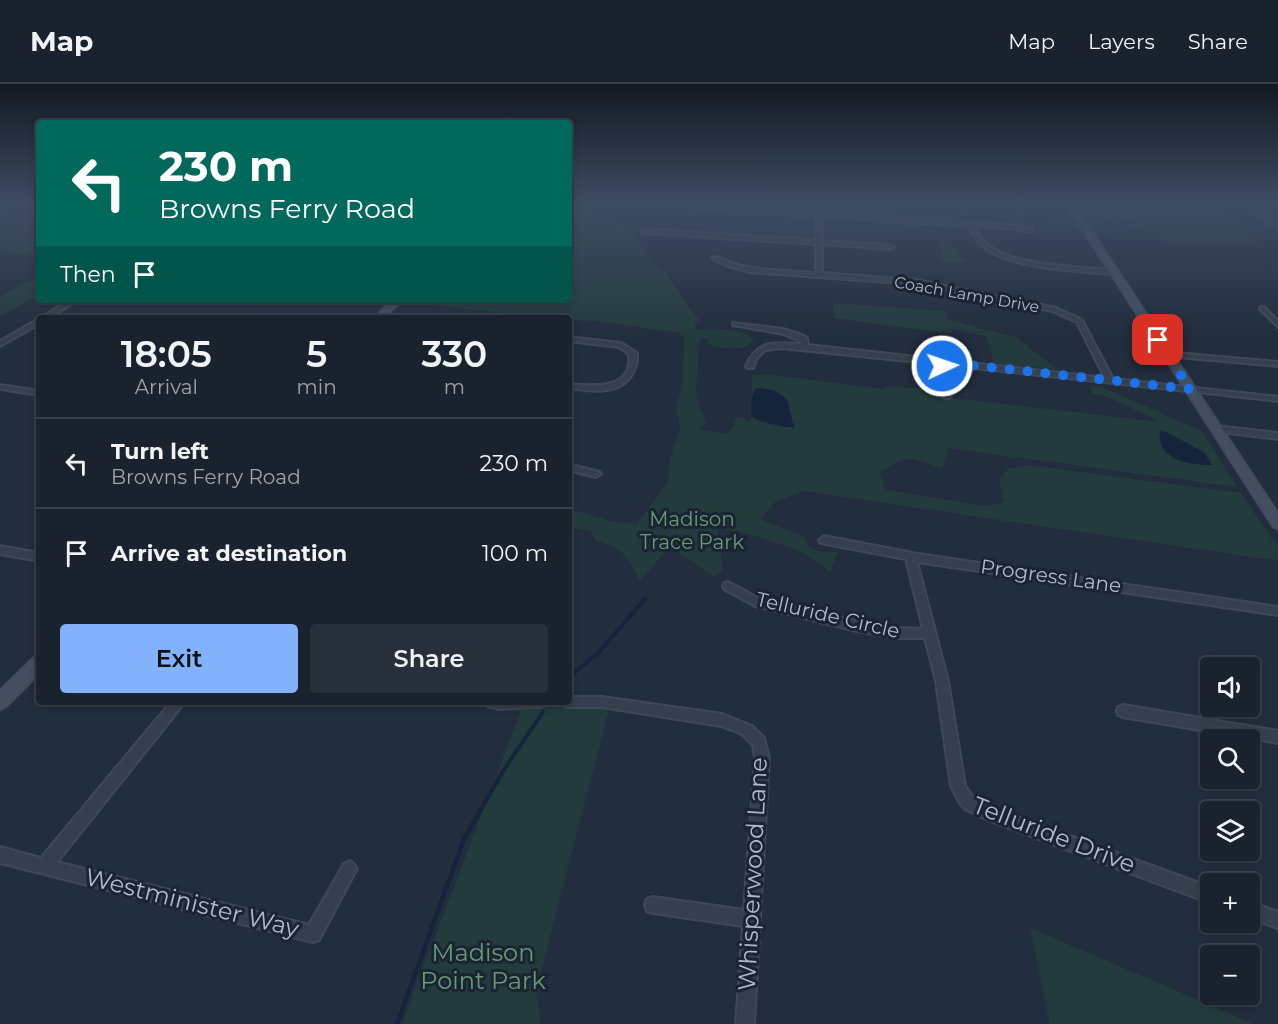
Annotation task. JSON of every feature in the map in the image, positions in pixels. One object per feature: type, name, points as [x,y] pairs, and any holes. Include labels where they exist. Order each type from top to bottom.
[{"type":"street","points":[[818,248],[819,275]]},
{"type":"street","points":[[990,248],[999,254],[1024,261],[1113,270]]},
{"type":"street","points":[[1099,248],[1278,525]]},
{"type":"street","name":"Coach Lamp Drive","points":[[716,258],[727,264],[750,270],[927,284],[1064,312],[1080,321],[1110,380]]},
{"type":"street","points":[[49,315],[69,303]]},
{"type":"street","points":[[382,315],[394,303]]},
{"type":"street","points":[[1262,308],[1278,325]]},
{"type":"street","points":[[0,344],[36,324]]},
{"type":"street","points":[[735,324],[753,329],[798,334],[804,340],[804,347]]},
{"type":"street","points":[[572,339],[621,345],[633,353],[634,360],[628,377],[616,385],[604,388],[572,386]]},
{"type":"street","points":[[750,366],[753,356],[763,348],[781,345],[1278,399]]},
{"type":"street","points":[[1167,354],[1278,364]]},
{"type":"street","points":[[942,362],[947,397]]},
{"type":"street","points":[[0,387],[36,393]]},
{"type":"street","points":[[1216,429],[1278,436]]},
{"type":"street","points":[[572,468],[596,474]]},
{"type":"street","name":"Progress Lane","points":[[824,540],[910,556],[1278,611]]},
{"type":"street","points":[[0,550],[36,556]]},
{"type":"street","name":"Telluride Drive","points":[[910,556],[942,681],[958,786],[963,800],[990,814],[1200,891]]},
{"type":"street","name":"Telluride Circle","points":[[728,586],[755,602],[897,633],[930,634]]},
{"type":"street","points":[[0,702],[36,666]]},
{"type":"street","name":"Whisperwood Lane","points":[[572,702],[602,702],[722,720],[747,730],[759,742],[762,758],[745,1024]]},
{"type":"street","points":[[44,866],[177,705]]},
{"type":"street","points":[[1123,711],[1278,737]]},
{"type":"street","name":"Westminister Way","points":[[0,855],[314,934],[349,869]]},
{"type":"street","points":[[653,905],[752,919]]},
{"type":"street","points":[[1260,914],[1278,920]]},
{"type":"green space","points":[[0,248],[36,248],[36,256],[0,252]]},
{"type":"green space","name":"Madison Trace Park","points":[[572,248],[643,248],[659,269],[665,272],[700,322],[695,323],[696,329],[736,331],[750,336],[754,341],[743,347],[727,348],[709,345],[708,338],[701,338],[696,392],[707,422],[699,429],[724,434],[733,428],[736,417],[740,416],[750,422],[751,416],[772,425],[795,426],[785,398],[781,394],[754,391],[752,396],[752,375],[767,374],[883,389],[889,386],[940,390],[943,397],[1161,422],[1105,396],[1092,394],[1090,386],[1102,387],[1202,431],[1237,487],[947,448],[942,468],[914,459],[902,460],[880,472],[885,490],[988,506],[1004,502],[999,479],[1008,469],[1028,465],[1241,493],[1278,548],[1278,561],[803,491],[775,502],[760,520],[804,536],[812,549],[822,552],[838,552],[830,572],[818,562],[792,548],[717,526],[723,571],[714,577],[671,548],[666,550],[640,582],[624,554],[595,540],[590,530],[572,529],[572,510],[611,521],[637,524],[668,481],[670,459],[680,428],[676,408],[683,382],[684,338],[679,333],[595,321],[572,320],[572,315],[522,315],[413,303],[572,303]]},
{"type":"green space","points":[[940,248],[955,248],[968,263],[939,261],[942,253]]},
{"type":"green space","points":[[36,278],[36,297],[0,316],[0,296]]},
{"type":"green space","points":[[833,303],[945,311],[948,320],[1015,337],[1059,370],[994,363],[986,336],[952,329],[952,334],[834,318]]},
{"type":"green space","name":"Madison Point Park","points":[[522,708],[609,709],[536,991],[541,1024],[402,1024]]},
{"type":"green space","points":[[1030,928],[1200,1001],[1200,1005],[1210,1005],[1253,1024],[1050,1024]]},
{"type":"water","points":[[755,389],[773,390],[787,399],[794,428],[760,421],[751,416],[751,400]]},
{"type":"water","points":[[1160,431],[1204,452],[1212,465],[1184,462],[1168,455],[1160,441]]},
{"type":"waterway","points":[[572,675],[598,653],[645,599]]},
{"type":"waterway","points":[[501,774],[543,712]]},
{"type":"waterway","points":[[397,1024],[464,839],[502,773]]},
{"type":"route","points":[[942,366],[942,362],[1190,389],[1158,340]]}]
